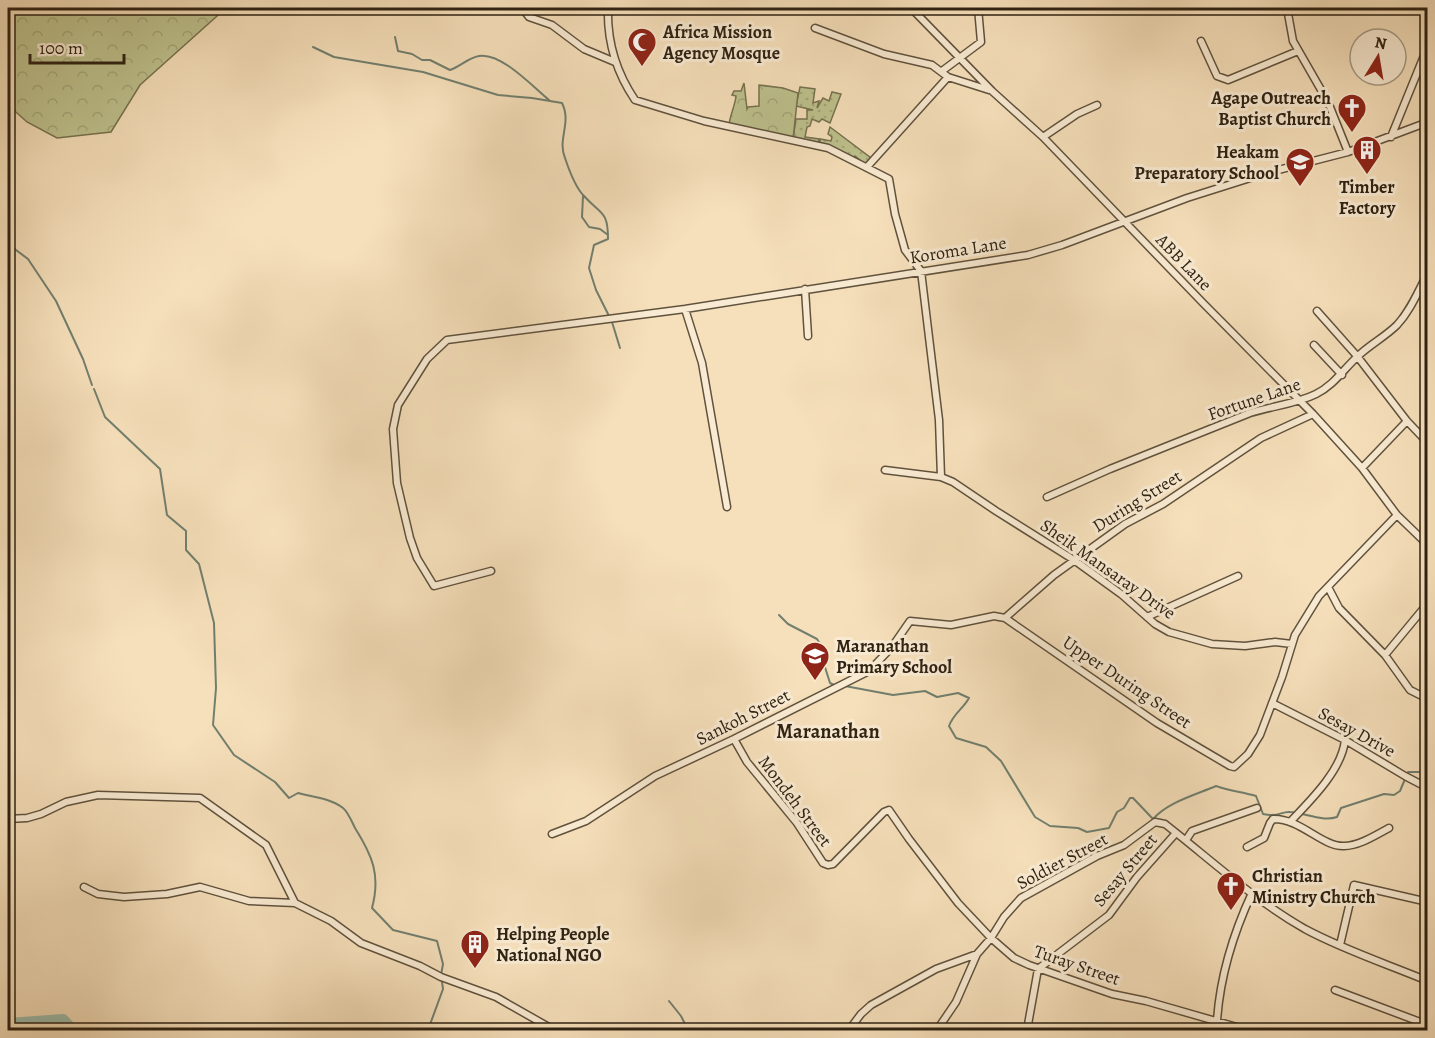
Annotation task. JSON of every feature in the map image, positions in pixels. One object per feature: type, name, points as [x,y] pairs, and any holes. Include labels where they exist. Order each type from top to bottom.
[{"type":"street","points":[[522,8],[529,17],[552,25],[584,49],[615,62]]},
{"type":"street","points":[[609,8],[608,34],[615,62],[635,100],[704,120],[828,148],[889,179],[904,250],[921,271],[939,420],[941,477]]},
{"type":"street","name":"ABB Lane","points":[[911,8],[992,91],[1043,137],[1313,414],[1362,468],[1396,515],[1428,545]]},
{"type":"street","points":[[942,71],[981,42],[978,8]]},
{"type":"street","points":[[1287,8],[1291,33],[1298,51],[1328,102],[1348,152]]},
{"type":"street","points":[[815,28],[884,54],[924,62],[942,71],[948,77],[992,91]]},
{"type":"street","points":[[1201,41],[1217,76],[1228,80],[1298,51]]},
{"type":"street","points":[[1391,138],[1428,46]]},
{"type":"street","points":[[867,167],[948,77]]},
{"type":"street","points":[[1043,137],[1077,114],[1097,105]]},
{"type":"street","name":"Koroma Lane","points":[[491,571],[434,586],[417,558],[397,483],[393,429],[398,405],[435,350],[447,340],[685,309],[1028,255],[1062,245],[1187,198],[1263,174],[1348,152],[1391,138],[1428,122]]},
{"type":"street","name":"Fortune Lane","points":[[1047,497],[1250,413],[1300,401],[1318,393],[1335,382],[1357,356],[1396,325],[1412,304],[1428,273]]},
{"type":"street","points":[[805,290],[808,336]]},
{"type":"street","points":[[685,309],[702,363],[728,507]]},
{"type":"street","points":[[1317,311],[1357,356],[1407,421],[1428,442]]},
{"type":"street","points":[[1314,345],[1342,375]]},
{"type":"street","name":"During Street","points":[[1005,618],[1074,560],[1125,524],[1163,504],[1261,438],[1313,414]]},
{"type":"street","points":[[1362,468],[1407,421]]},
{"type":"street","name":"Sheik Mansaray Drive","points":[[885,470],[941,477],[953,482],[1074,560],[1169,632],[1212,644],[1245,646],[1275,642],[1292,644]]},
{"type":"street","points":[[1272,703],[1292,644],[1309,610],[1328,586],[1396,515]]},
{"type":"street","points":[[1147,617],[1238,576]]},
{"type":"street","points":[[1328,586],[1339,608],[1385,655],[1410,690],[1428,699]]},
{"type":"street","points":[[1385,655],[1428,603]]},
{"type":"street","name":"Sankoh Street","points":[[552,834],[586,821],[647,781],[869,671],[892,647],[910,621],[951,625],[994,616],[1005,618]]},
{"type":"street","name":"Upper During Street","points":[[1005,618],[1157,723],[1230,766],[1234,767],[1255,745],[1272,703]]},
{"type":"street","name":"Sesay Drive","points":[[1272,703],[1345,740],[1428,788]]},
{"type":"street","name":"Mondeh Street","points":[[734,739],[747,762],[796,823],[824,863],[828,865],[833,864],[884,812],[892,811]]},
{"type":"street","points":[[1290,822],[1328,779],[1342,753],[1345,740]]},
{"type":"street","points":[[8,819],[34,816],[66,802],[98,795],[200,798],[266,844],[295,903]]},
{"type":"street","points":[[1186,840],[1192,831],[1257,808]]},
{"type":"street","name":"Turay Street","points":[[892,811],[909,839],[958,903],[991,938],[1014,958],[1038,969],[1112,994],[1146,1001],[1248,1030]]},
{"type":"street","points":[[1247,847],[1264,838],[1274,819],[1290,822],[1335,845],[1345,846],[1354,845],[1389,828]]},
{"type":"street","name":"Soldier Street","points":[[938,1030],[956,1002],[977,954],[1021,898],[1097,856],[1124,845],[1152,824],[1159,822],[1176,833]]},
{"type":"street","points":[[1176,833],[1252,894],[1305,928],[1428,981]]},
{"type":"street","name":"Sesay Street","points":[[1038,969],[1108,915],[1147,865],[1176,833]]},
{"type":"street","points":[[1340,945],[1354,885],[1428,902]]},
{"type":"street","points":[[84,887],[98,894],[124,897],[167,894],[200,887],[249,901],[295,903],[331,921],[361,943],[420,966],[441,977],[496,997],[554,1030]]},
{"type":"street","points":[[1217,1021],[1218,999],[1225,968],[1240,919],[1252,894]]},
{"type":"street","points":[[849,1030],[871,1005],[936,969],[977,954]]},
{"type":"street","points":[[1027,1030],[1038,969]]},
{"type":"street","points":[[1335,990],[1428,1025]]},
{"type":"green space","points":[[8,8],[226,8],[140,85],[111,132],[57,138],[27,122],[8,105]]},
{"type":"green space","points":[[744,83],[747,109],[759,106],[759,85],[783,88],[798,93],[793,139],[729,125],[736,96],[732,95],[734,91],[741,91]]},
{"type":"green space","points":[[800,87],[815,89],[813,103],[819,101],[817,108],[823,98],[829,101],[832,92],[841,94],[830,123],[822,119],[819,122],[812,119],[810,126],[807,127],[805,137],[819,139],[818,144],[793,139],[796,119],[807,119],[807,110],[813,110],[796,106]]},
{"type":"green space","points":[[830,127],[871,158],[866,165],[855,156],[854,159],[820,144],[820,139],[831,141],[832,137],[828,134]]},
{"type":"waterway","points":[[395,37],[398,51],[412,54],[422,60],[430,60],[450,70],[479,56],[497,59],[549,100]]},
{"type":"waterway","points":[[313,47],[334,57],[423,72],[498,95],[562,103],[566,117],[563,151],[568,168],[581,192],[602,214],[607,223],[608,239],[594,245],[589,268],[596,290],[612,322],[620,348]]},
{"type":"waterway","points":[[583,196],[582,217],[589,227],[600,229],[608,235]]},
{"type":"waterway","points":[[8,244],[28,259],[56,301],[83,359],[92,385]]},
{"type":"waterway","points":[[94,389],[105,417],[160,469],[167,515],[186,531],[186,550],[199,564],[214,623],[216,688],[213,725],[234,755],[275,782],[289,798],[298,793],[321,798],[333,802],[347,812],[366,847],[373,866],[376,885],[372,908],[393,930],[437,941],[443,964],[441,975],[443,989],[428,1030]]},
{"type":"waterway","points":[[779,615],[788,624],[817,639],[823,649],[824,664],[830,683],[836,686]]},
{"type":"waterway","points":[[845,686],[893,695],[925,691],[937,697],[958,693],[969,698],[949,726],[956,738],[986,747],[1001,761],[1035,817],[1050,826],[1078,828],[1087,832],[1109,828],[1117,812],[1124,808],[1130,798],[1133,798],[1153,819],[1174,803],[1216,786],[1256,796],[1263,814],[1276,815],[1290,812],[1320,818],[1337,817],[1341,808],[1384,794],[1394,795],[1400,791],[1408,772],[1428,772]]},
{"type":"waterway","points":[[669,1001],[681,1016],[688,1030]]},
{"type":"waterway","points":[[8,1024],[63,1020],[72,1030]]},
{"type":"place","name":"Africa Mission Agency Mosque","points":[[642,68]]},
{"type":"place","name":"Agape Outreach Baptist Church","points":[[1352,134]]},
{"type":"place","name":"Timber Factory","points":[[1367,176]]},
{"type":"place","name":"Heakam Preparatory School","points":[[1300,188]]},
{"type":"place","name":"Maranathan Primary School","points":[[815,682]]},
{"type":"place","name":"Christian Ministry Church","points":[[1231,912]]},
{"type":"place","name":"Helping People National NGO","points":[[475,970]]},
{"type":"district","name":"Maranathan","points":[[828,731]]}]
